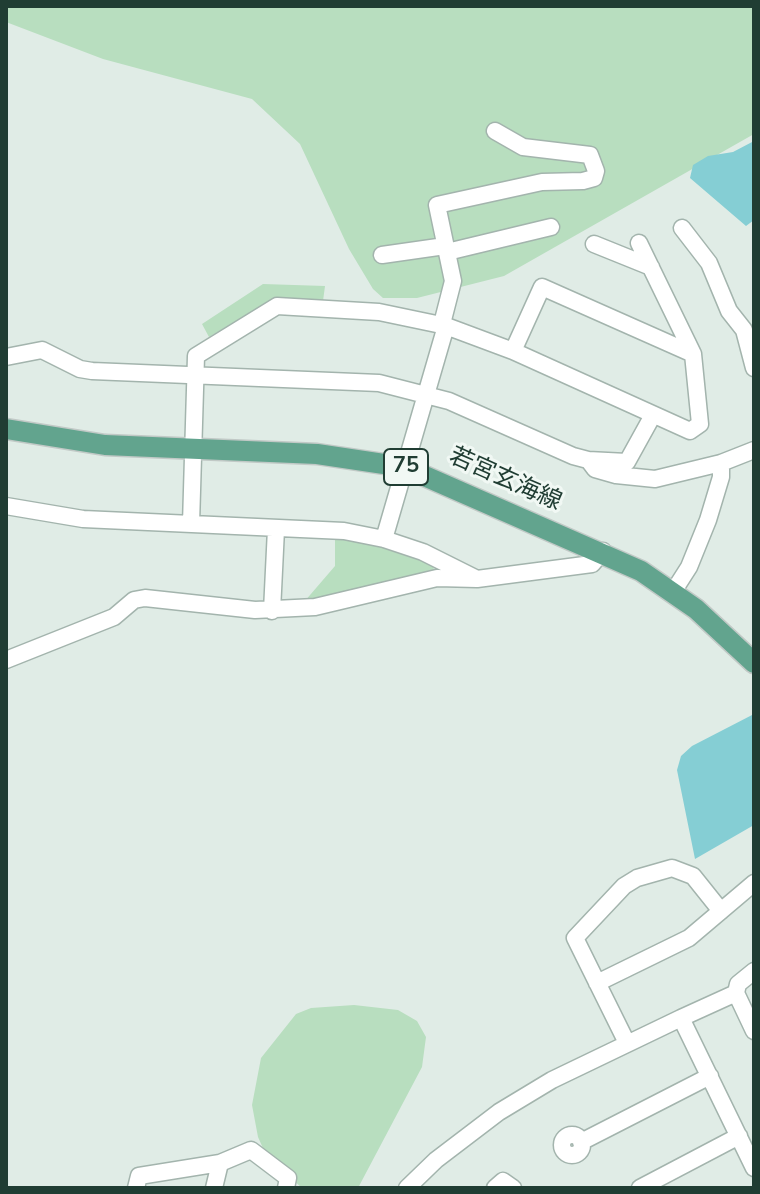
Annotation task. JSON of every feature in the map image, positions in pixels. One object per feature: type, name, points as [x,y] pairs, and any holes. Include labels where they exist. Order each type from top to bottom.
[{"type":"main road","name":"若宮玄海線","points":[[6,429],[105,445],[358,457],[404,467],[603,551],[673,592],[754,663]]},
{"type":"street","points":[[384,539],[446,326],[443,320],[453,281],[437,205],[542,182],[594,178],[595,162],[590,155],[523,147],[495,131]]},
{"type":"street","points":[[382,255],[446,249],[551,227]]},
{"type":"street","points":[[682,228],[709,263],[729,311],[744,330],[754,368]]},
{"type":"street","points":[[191,524],[196,356],[277,306],[379,312],[446,326],[513,351],[690,431],[700,424],[693,354],[639,243]]},
{"type":"street","points":[[594,244],[651,267]]},
{"type":"street","points":[[513,351],[542,287],[693,354]]},
{"type":"street","points":[[6,357],[42,350],[80,369],[92,371],[346,380],[425,394],[588,460],[627,462],[653,415]]},
{"type":"street","points":[[588,460],[595,469],[616,475],[655,479],[721,463],[754,450]]},
{"type":"street","points":[[673,592],[689,567],[708,520],[721,477],[721,463]]},
{"type":"street","points":[[6,506],[83,519],[344,531],[384,539],[459,567],[477,579]]},
{"type":"street","points":[[272,611],[276,529]]},
{"type":"street","points":[[6,660],[114,617],[134,600],[145,598],[272,611],[315,607],[437,578],[477,579],[592,564],[603,551]]},
{"type":"street","points":[[627,1043],[575,938],[624,886],[637,878],[672,868],[686,871],[721,911]]},
{"type":"street","points":[[597,983],[689,938],[754,883]]},
{"type":"street","points":[[754,971],[738,984],[736,993],[754,1031]]},
{"type":"street","points":[[407,1188],[499,1112],[552,1080],[736,993]]},
{"type":"street","points":[[681,1018],[754,1168]]},
{"type":"street","points":[[581,1142],[710,1076]]},
{"type":"street","points":[[640,1188],[739,1136]]},
{"type":"street","points":[[136,1188],[139,1176],[220,1163],[251,1150],[288,1178],[286,1188]]},
{"type":"street","points":[[214,1188],[220,1163]]},
{"type":"street","points":[[495,1188],[503,1181],[513,1188]]},
{"type":"green space","points":[[6,6],[754,6],[754,134],[504,276],[417,298],[383,298],[373,289],[349,249],[300,144],[252,99],[103,59],[6,22]]},
{"type":"green space","points":[[263,284],[325,286],[323,301],[274,299],[209,337],[202,324]]},
{"type":"green space","points":[[335,534],[390,545],[431,563],[436,573],[304,602],[335,566]]},
{"type":"green space","points":[[354,1005],[398,1010],[417,1021],[426,1037],[422,1067],[358,1188],[302,1188],[266,1155],[258,1137],[252,1105],[261,1058],[296,1014],[311,1008]]},
{"type":"water","points":[[754,141],[754,220],[746,226],[690,178],[693,165],[708,156],[733,152]]},
{"type":"water","points":[[754,714],[754,825],[695,859],[677,770],[681,756],[692,746]]}]
